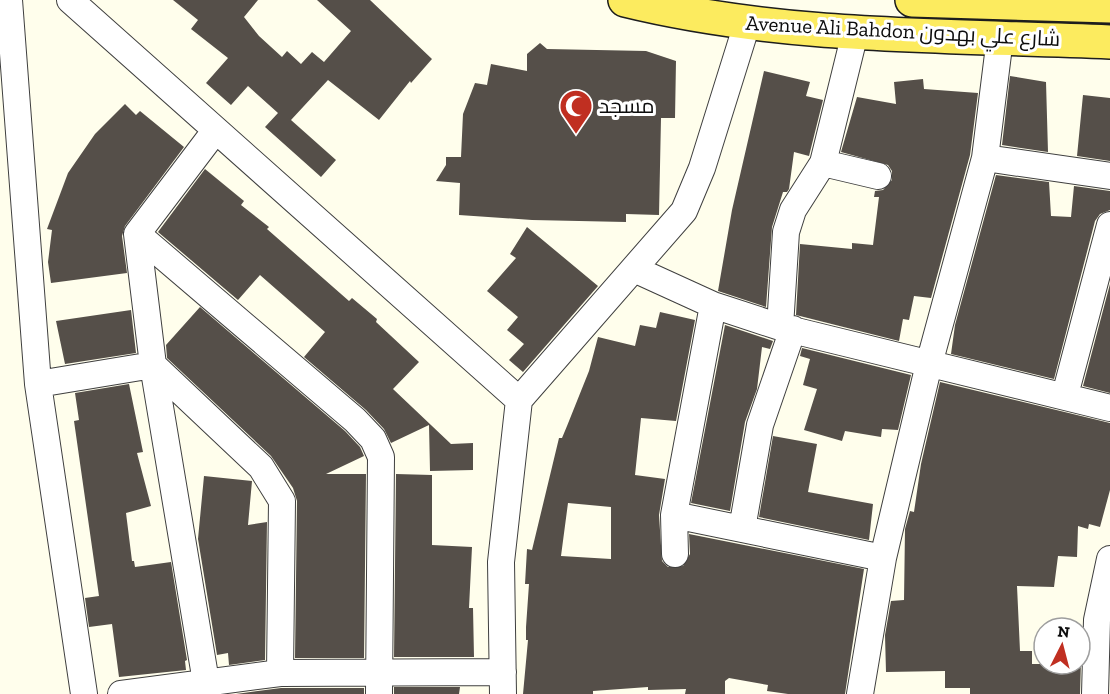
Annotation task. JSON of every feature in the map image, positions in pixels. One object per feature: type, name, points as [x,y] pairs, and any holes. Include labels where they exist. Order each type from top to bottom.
[{"type":"main road","name":"Avenue Ali Bahdon شارع علي بهدون","points":[[626,0],[672,12],[747,24],[855,33],[1110,42]]},
{"type":"main road","name":"Avenue Ali Bahdon شارع علي بهدون","points":[[912,0],[1018,1],[1110,6]]},
{"type":"street","points":[[9,0],[38,384],[84,694]]},
{"type":"street","points":[[70,0],[519,400]]},
{"type":"street","points":[[860,694],[883,558],[930,364],[985,158],[1006,38],[1018,1]]},
{"type":"street","points":[[121,694],[207,688],[280,673],[380,683],[503,683],[501,562],[519,400],[684,211],[702,168],[747,24]]},
{"type":"street","points":[[742,529],[760,425],[786,328],[786,231],[793,210],[823,163],[855,33]]},
{"type":"street","points":[[207,688],[153,365],[136,234],[215,131]]},
{"type":"street","points":[[985,158],[1110,176]]},
{"type":"street","points":[[823,163],[878,176]]},
{"type":"street","points":[[1065,395],[1110,225]]},
{"type":"street","points":[[136,234],[355,420],[372,439],[381,457],[380,683]]},
{"type":"street","points":[[634,269],[713,305],[786,328],[1065,395],[1110,408]]},
{"type":"street","points":[[675,554],[674,515],[713,305]]},
{"type":"street","points":[[38,384],[153,365]]},
{"type":"street","points":[[153,365],[261,467],[282,501],[280,673]]},
{"type":"street","points":[[674,515],[883,558]]},
{"type":"street","points":[[1095,694],[1110,560]]},
{"type":"building","points":[[173,0],[258,0],[244,17],[259,36],[282,57],[287,51],[301,64],[312,52],[324,62],[351,31],[317,0],[370,0],[432,59],[411,83],[410,81],[379,120],[328,80],[291,120],[336,160],[321,177],[265,127],[278,113],[248,86],[231,105],[206,83],[228,58],[191,29],[198,20]]},
{"type":"building","points":[[540,43],[547,49],[646,51],[676,61],[675,118],[661,118],[659,215],[626,214],[626,222],[532,220],[459,215],[460,183],[436,181],[446,165],[446,157],[461,157],[463,114],[475,83],[487,85],[491,64],[527,71],[527,54]]},
{"type":"building","points":[[764,71],[810,82],[806,96],[823,100],[809,156],[794,152],[789,189],[783,192],[772,227],[766,307],[718,291],[732,210]]},
{"type":"building","points":[[1010,76],[1046,82],[1048,152],[1002,145]]},
{"type":"building","points":[[923,79],[924,89],[978,93],[970,155],[931,298],[914,296],[909,320],[903,319],[899,341],[796,315],[800,244],[852,249],[852,243],[873,245],[879,197],[874,197],[875,191],[883,190],[892,180],[892,171],[888,165],[841,152],[857,97],[896,104],[894,82]]},
{"type":"building","points":[[1083,95],[1110,98],[1110,161],[1077,156]]},
{"type":"building","points":[[125,104],[136,115],[140,111],[184,147],[125,226],[122,236],[127,273],[51,283],[48,262],[52,230],[47,229],[68,173],[95,134]]},
{"type":"building","points":[[205,169],[244,201],[241,205],[269,227],[267,229],[349,301],[352,298],[377,319],[376,322],[419,362],[393,389],[451,444],[473,443],[473,470],[430,471],[429,425],[391,443],[384,429],[366,410],[304,357],[325,332],[260,275],[238,300],[158,232]]},
{"type":"building","points":[[996,175],[1049,182],[1051,216],[1071,217],[1074,186],[1110,191],[1110,210],[1100,214],[1095,221],[1054,379],[951,354],[955,325]]},
{"type":"building","points":[[527,227],[598,286],[523,372],[509,360],[524,344],[507,330],[518,317],[487,291],[516,258],[510,254]]},
{"type":"building","points":[[1110,284],[1110,393],[1083,386]]},
{"type":"building","points":[[200,307],[345,431],[360,447],[364,456],[326,474],[366,474],[364,658],[295,658],[297,501],[293,488],[271,456],[167,358],[166,345]]},
{"type":"building","points":[[131,310],[136,353],[65,364],[56,321]]},
{"type":"building","points":[[660,312],[695,320],[676,421],[641,418],[635,475],[665,479],[659,515],[662,561],[668,567],[683,566],[690,554],[689,534],[864,569],[845,694],[788,694],[767,691],[768,685],[729,678],[725,681],[725,694],[685,694],[686,689],[648,690],[648,687],[593,691],[593,694],[523,694],[528,640],[526,640],[526,627],[529,584],[525,584],[527,549],[532,550],[559,438],[562,438],[589,371],[598,337],[635,346],[640,325],[656,328]],"holes":[[[568,503],[611,507],[611,559],[561,556]]]},
{"type":"building","points":[[725,325],[773,341],[770,349],[762,347],[757,389],[745,422],[730,511],[691,503]]},
{"type":"building","points":[[802,348],[911,375],[898,430],[882,429],[881,437],[845,431],[842,441],[804,430],[817,389],[803,385],[810,359],[800,356]]},
{"type":"building","points":[[940,382],[1110,423],[1110,490],[1100,527],[1089,524],[1088,529],[1078,526],[1077,557],[1058,556],[1054,587],[1017,586],[1020,651],[1032,651],[1032,676],[1081,676],[1080,694],[970,694],[970,688],[945,688],[945,671],[886,672],[885,635],[891,601],[904,600],[905,529],[910,511],[914,512],[921,464]]},
{"type":"building","points":[[129,384],[143,452],[137,453],[151,506],[126,513],[132,561],[135,567],[171,562],[187,660],[185,661],[186,670],[119,677],[112,624],[89,627],[85,598],[99,596],[74,421],[79,420],[75,393]]},
{"type":"building","points":[[773,436],[817,444],[808,492],[873,504],[869,540],[759,517]]},
{"type":"building","points":[[396,474],[432,475],[432,545],[472,547],[469,608],[473,608],[474,657],[394,657]]},
{"type":"building","points":[[204,476],[252,481],[248,525],[267,522],[265,660],[229,665],[228,653],[217,655],[198,539]]},
{"type":"building","points":[[394,687],[460,687],[459,694],[394,694]]},
{"type":"building","points":[[281,688],[364,688],[364,694],[236,694]]},
{"type":"place","name":"مسجد","points":[[576,135]]}]
